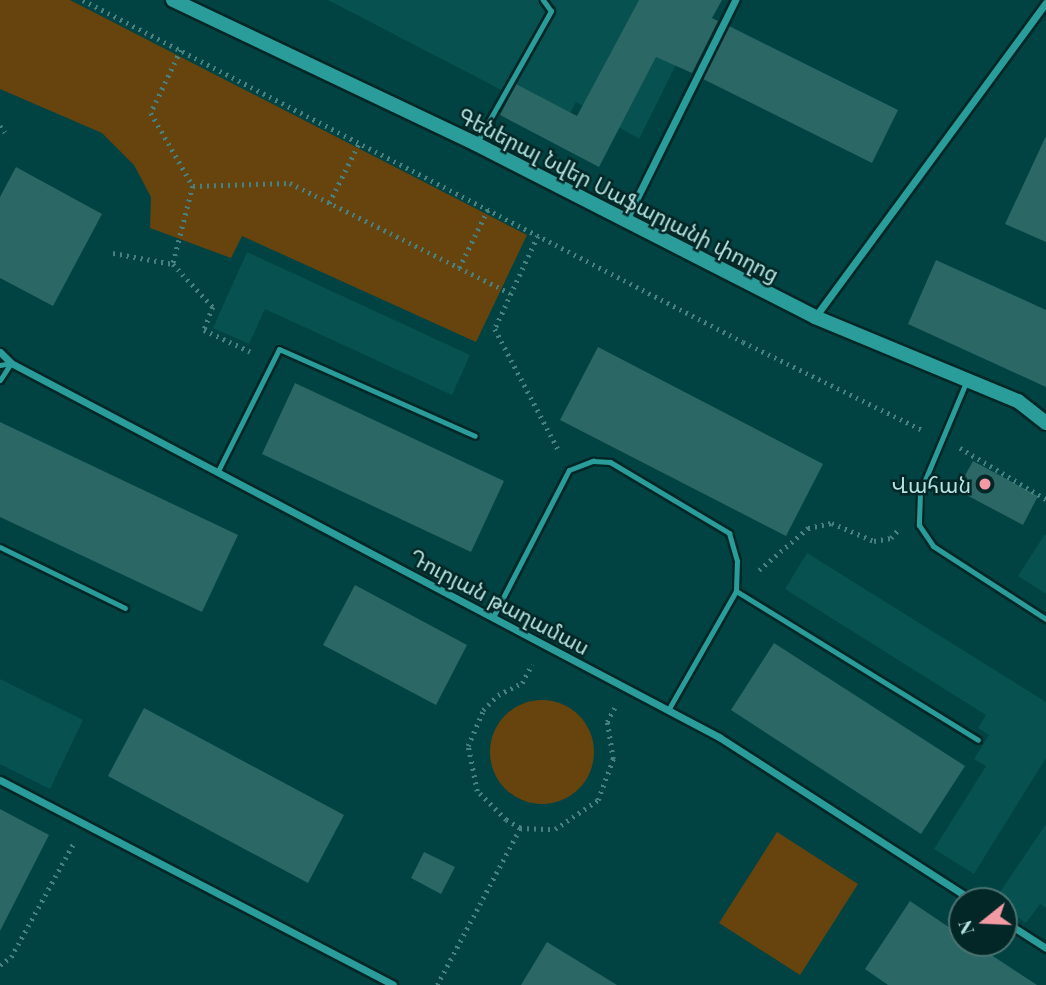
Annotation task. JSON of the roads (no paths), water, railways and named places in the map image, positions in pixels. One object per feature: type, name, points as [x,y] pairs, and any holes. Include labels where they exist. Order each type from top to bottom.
[{"type":"main road","name":"Գեներալ Նվեր Սաֆարյանի փողոց","points":[[173,0],[476,144],[815,317],[1018,401],[1046,423]]},
{"type":"main road","points":[[1018,401],[1046,413]]},
{"type":"street","points":[[626,220],[735,0]]},
{"type":"street","points":[[815,317],[1046,3]]},
{"type":"street","name":"Դուրյան թաղամաս","points":[[0,352],[11,363],[719,737],[951,887]]},
{"type":"street","points":[[0,780],[393,985]]},
{"type":"street","points":[[1018,930],[1046,948]]},
{"type":"lane","points":[[476,144],[551,11],[543,0]]},
{"type":"lane","points":[[218,471],[279,349],[475,436]]},
{"type":"lane","points":[[0,365],[11,363]]},
{"type":"lane","points":[[0,380],[11,363]]},
{"type":"lane","points":[[967,378],[917,508],[922,533],[933,546],[1046,619]]},
{"type":"lane","points":[[493,617],[569,470],[593,461],[610,462],[729,533],[737,561],[736,590],[668,710]]},
{"type":"lane","points":[[0,547],[125,608]]},
{"type":"lane","points":[[736,590],[978,740]]},
{"type":"place","name":"Վահան","points":[[985,484]]}]
